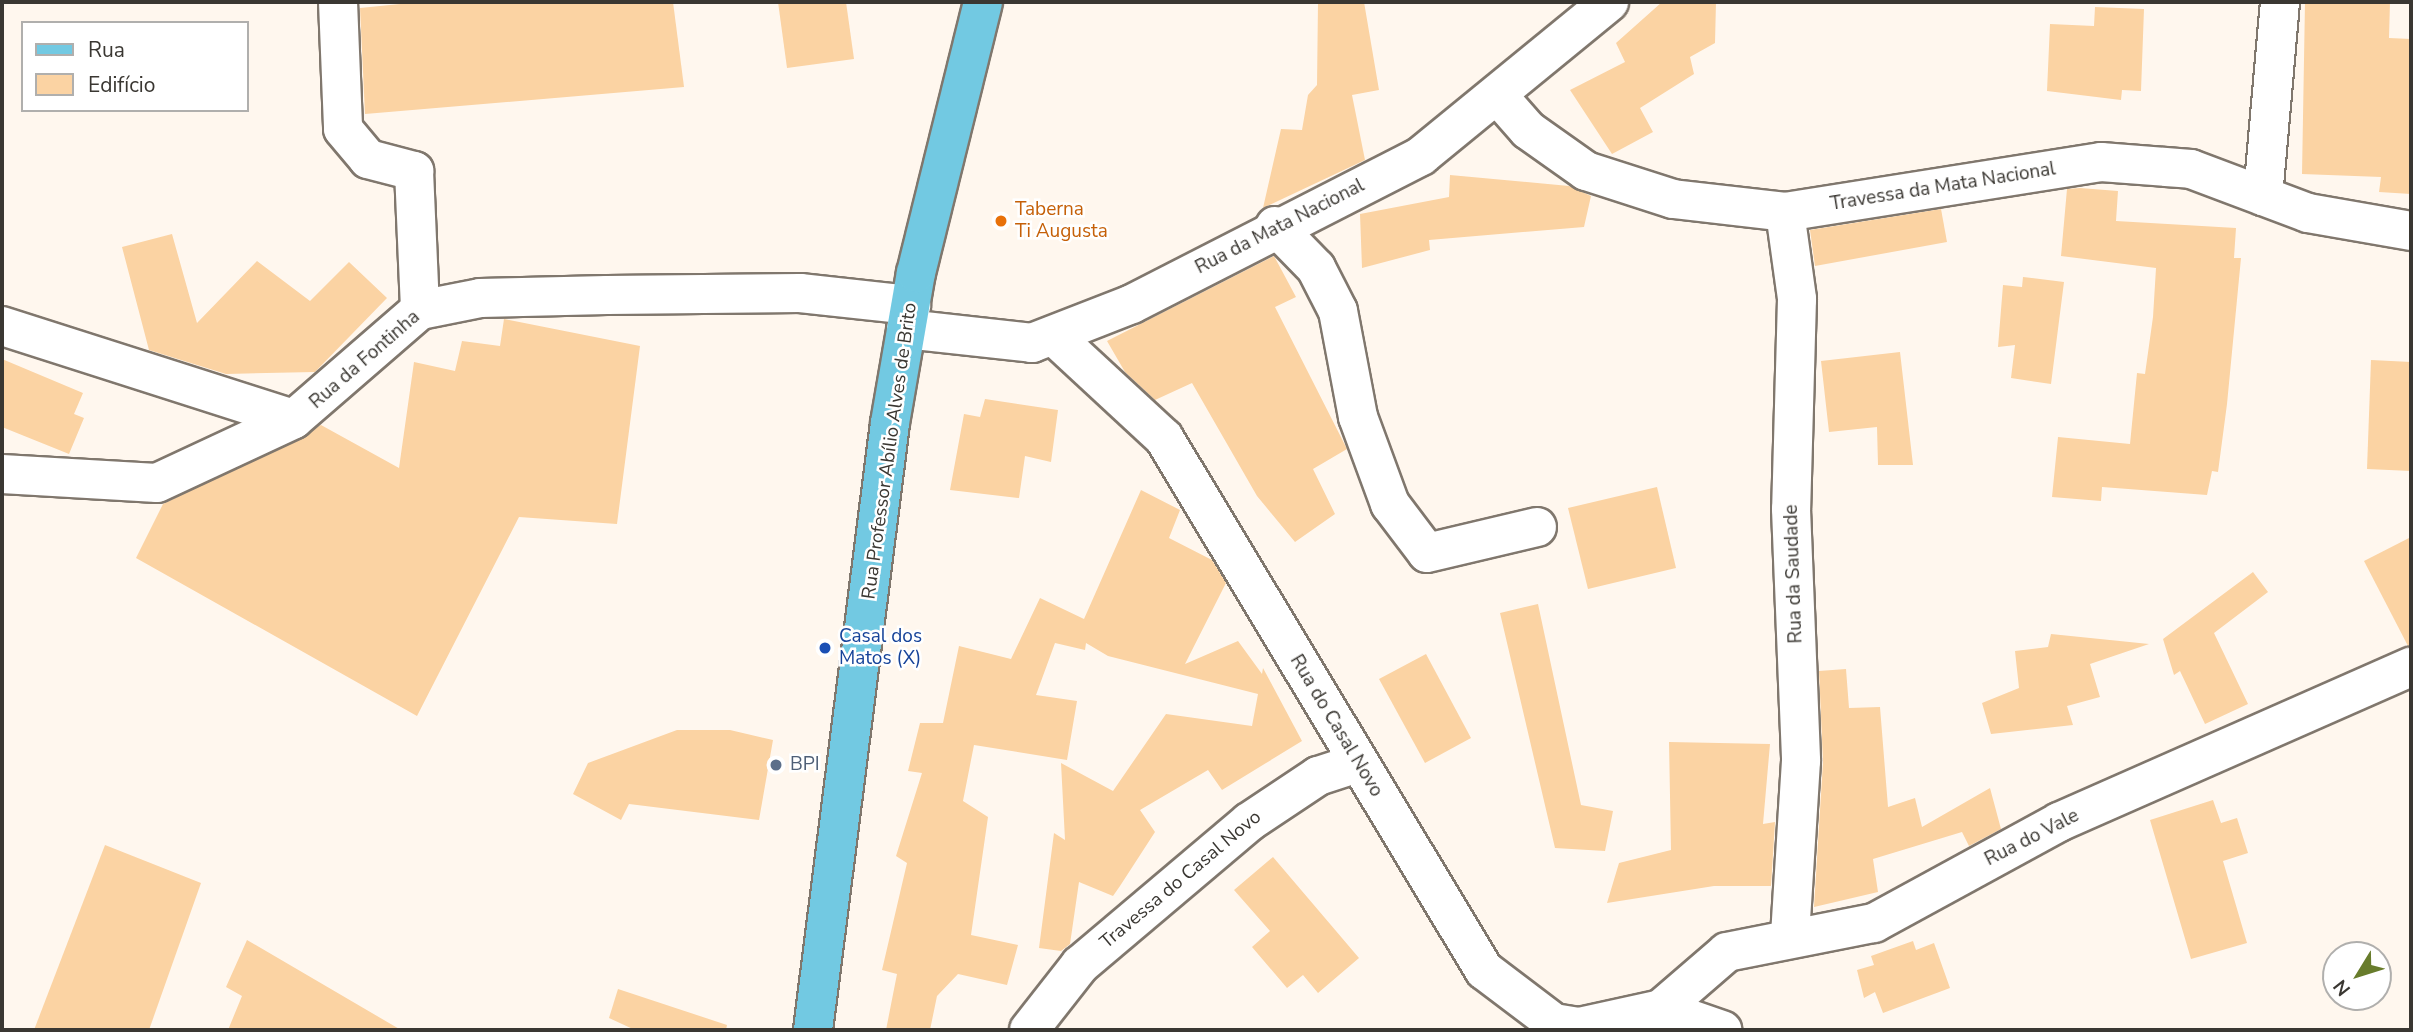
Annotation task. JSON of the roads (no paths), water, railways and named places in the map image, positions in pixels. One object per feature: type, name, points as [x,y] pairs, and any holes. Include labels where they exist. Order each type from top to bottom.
[{"type":"main road","name":"Rua Professor Abílio Alves de Brito","points":[[813,1030],[909,317],[982,2]]},
{"type":"street","points":[[338,2],[343,129],[368,159],[414,171],[419,310]]},
{"type":"street","name":"Rua da Mata Nacional","points":[[909,317],[1008,343],[1056,338],[1275,226],[1402,167],[1499,97],[1609,2]]},
{"type":"street","points":[[2263,196],[2280,2]]},
{"type":"street","name":"Travessa da Mata Nacional","points":[[1499,97],[1528,130],[1586,171],[1673,199],[1785,212],[2101,162],[2191,169],[2308,213],[2411,231]]},
{"type":"street","name":"Rua da Saudade","points":[[1785,212],[1797,299],[1791,509],[1801,761],[1790,936]]},
{"type":"street","points":[[1275,226],[1315,268],[1338,311],[1358,416],[1390,504],[1427,553],[1537,527]]},
{"type":"street","name":"Rua da Fontinha","points":[[2,326],[294,419],[419,310],[480,299],[800,293],[909,317]]},
{"type":"street","name":"Rua do Casal Novo","points":[[1056,338],[1164,438],[1357,763],[1484,970],[1526,1006],[1553,1023],[1579,1027],[1661,1009]]},
{"type":"street","points":[[2,474],[157,483],[294,419]]},
{"type":"street","name":"Rua do Vale","points":[[1661,1009],[1727,952],[1790,936],[1874,923],[2059,822],[2411,667]]},
{"type":"street","name":"Travessa do Casal Novo","points":[[1029,1030],[1080,965],[1248,822],[1318,776],[1357,763]]},
{"type":"street","points":[[1661,1009],[1715,1029]]},
{"type":"place","name":"Taberna Ti Augusta","points":[[1001,221]]},
{"type":"place","name":"Casal dos Matos (X)","points":[[825,648]]},
{"type":"place","name":"BPI","points":[[776,765]]}]
